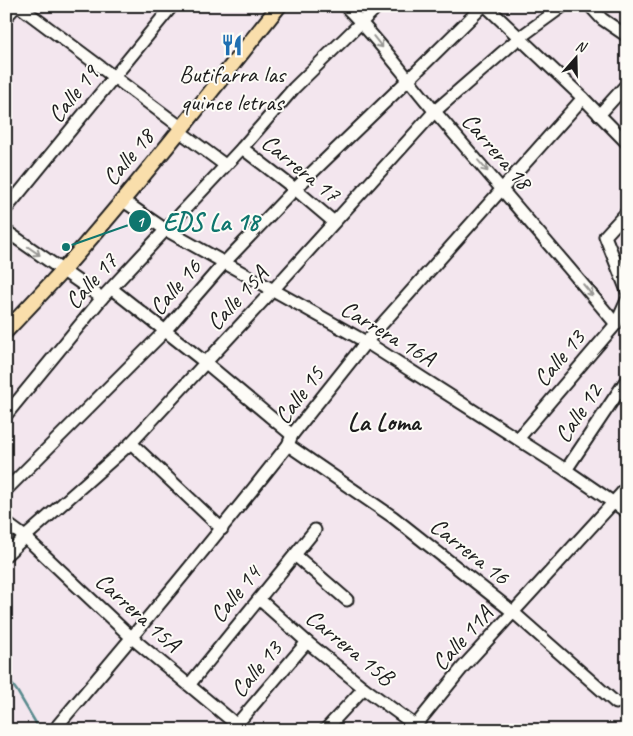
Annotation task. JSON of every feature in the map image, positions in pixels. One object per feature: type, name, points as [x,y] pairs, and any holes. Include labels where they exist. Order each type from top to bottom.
[{"type":"main road","name":"Calle 18","points":[[6,332],[62,270],[181,130],[279,6]]},
{"type":"street","points":[[6,17],[17,6]]},
{"type":"street","name":"Carrera 17","points":[[17,6],[114,76],[225,165]]},
{"type":"street","name":"Calle 19","points":[[6,209],[172,6]]},
{"type":"street","name":"Carrera 18","points":[[345,6],[361,22],[434,111],[616,324]]},
{"type":"street","name":"Calle 17","points":[[6,415],[102,298],[242,148],[294,88],[378,6]]},
{"type":"street","points":[[484,6],[583,98],[627,143]]},
{"type":"street","name":"Calle 16","points":[[6,490],[165,330],[224,262],[295,189],[484,6]]},
{"type":"street","name":"Calle 15A","points":[[6,555],[131,443],[274,290],[434,111],[519,38],[563,6]]},
{"type":"street","points":[[590,6],[602,19],[627,36]]},
{"type":"street","points":[[599,115],[627,84]]},
{"type":"street","name":"Calle 15","points":[[58,725],[222,530],[366,342],[583,98]]},
{"type":"street","name":"Carrera 17","points":[[242,148],[334,222]]},
{"type":"street","name":"Carrera 16A","points":[[122,200],[166,230],[366,342],[566,470],[627,512]]},
{"type":"street","points":[[627,212],[605,236],[627,291]]},
{"type":"street","points":[[6,231],[102,298]]},
{"type":"street","name":"Carrera 16","points":[[112,289],[206,363],[290,440],[393,517],[514,612],[616,703]]},
{"type":"street","name":"Calle 13","points":[[518,439],[616,324],[627,300]]},
{"type":"street","name":"Calle 12","points":[[566,470],[627,379]]},
{"type":"street","points":[[131,443],[222,530]]},
{"type":"street","name":"Calle 11A","points":[[414,728],[463,667],[627,487]]},
{"type":"street","name":"Carrera 15A","points":[[6,523],[25,537],[132,638],[240,727]]},
{"type":"street","name":"Calle 14","points":[[188,685],[315,530]]},
{"type":"street","points":[[295,555],[347,600]]},
{"type":"street","name":"Carrera 15B","points":[[259,599],[307,642],[414,728]]},
{"type":"street","name":"Calle 13","points":[[240,727],[307,642]]},
{"type":"street","points":[[326,730],[364,688]]},
{"type":"waterway","points":[[6,676],[40,730]]},
{"type":"place","name":"Butifarra las quince letras","points":[[232,45]]},
{"type":"place","name":"EDS La 18","points":[[66,247]]},
{"type":"district","name":"La Loma","points":[[384,421]]}]
